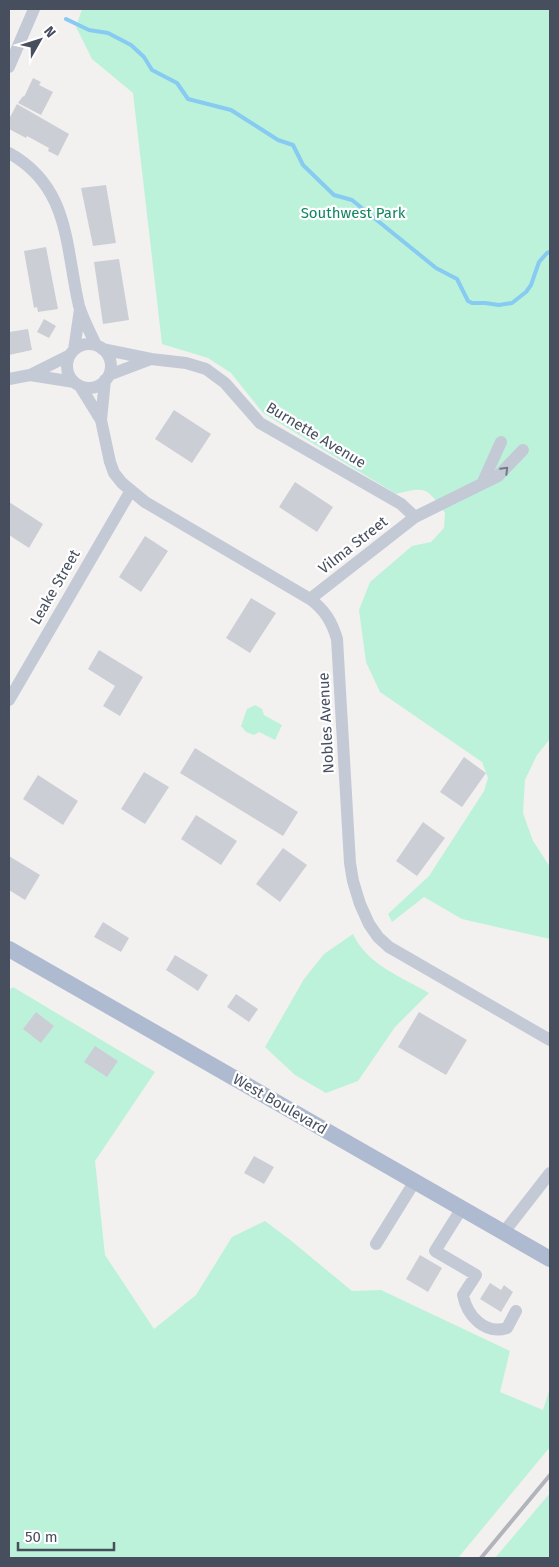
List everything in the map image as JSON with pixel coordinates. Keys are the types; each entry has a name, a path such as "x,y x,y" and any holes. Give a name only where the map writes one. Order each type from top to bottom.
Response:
{"main road":[{"name":"West Boulevard","path":"9,949 550,1259"}],"street":[{"path":"9,67 34,9"},
{"path":"9,153 30,167 52,192 60,210 80,309 99,347 108,354 110,361 107,378 94,387 30,375"},
{"path":"77,384 68,370 67,363 72,353 80,309"},
{"path":"9,379 30,375 72,353 81,345 99,347"},
{"name":"Burnette Avenue","path":"99,347 151,359 186,363 206,369 225,383 260,423 401,504 415,517"},
{"name":"Burnette Avenue","path":"107,378 151,359"},
{"name":"Nobles Avenue","path":"107,378 101,420 114,473 130,492 310,599 325,612 333,626 337,639 350,863 360,904 369,924 378,937 389,947 550,1040"},
{"name":"Nobles Avenue","path":"77,384 101,420"},
{"path":"482,484 501,442"},
{"name":"Vilma Street","path":"310,599 415,517 498,476 523,450"},
{"name":"Leake Street","path":"9,700 130,492"},
{"path":"504,1232 550,1173"},
{"path":"376,1244 415,1181"},
{"path":"462,1208 435,1251 476,1275 463,1295 465,1306 473,1318 487,1327 500,1330 507,1328 516,1311"}],"green space":[{"name":"Southwest Park","path":"82,9 550,9 550,739 537,755 525,780 523,813 533,841 550,867 550,939 462,919 424,897 392,922 388,914 429,876 484,791 488,778 482,762 380,692 366,662 359,610 370,582 412,546 431,542 444,528 445,513 434,498 425,491 414,490 396,494 263,413 231,373 208,358 162,344 133,93 92,59 76,27"},
{"path":"255,705 262,709 264,715 282,725 275,740 259,732 254,735 246,732 241,726 247,709"},
{"path":"353,934 359,945 376,962 429,993 395,1027 358,1081 326,1093 295,1075 265,1047 304,979 324,954"},
{"path":"13,987 155,1072 95,1161 105,1255 154,1329 196,1295 232,1237 265,1221 352,1291 381,1290 510,1351 500,1392 543,1410 550,1388 550,1447 458,1558 9,1558 9,990"},
{"path":"550,1493 550,1558 495,1558"}],"building":[{"path":"33,78 41,82 39,85 53,92 41,115 18,103 24,97"},
{"path":"17,104 69,134 58,156 48,151 49,148 9,129 9,119"},
{"path":"106,185 116,243 93,246 81,188"},
{"path":"46,247 58,309 38,312 37,307 34,308 24,251"},
{"path":"119,259 129,320 103,324 94,262"},
{"path":"44,319 56,326 49,338 37,332"},
{"path":"28,329 32,350 9,355 9,332"},
{"path":"174,410 211,434 192,463 155,439"},
{"path":"295,482 333,507 317,532 279,507"},
{"path":"9,502 43,524 29,548 9,535"},
{"path":"145,536 168,551 141,592 119,577"},
{"path":"251,598 276,613 250,653 226,638"},
{"path":"99,650 143,677 120,716 103,706 115,686 88,669"},
{"path":"195,748 298,812 283,836 180,773"},
{"path":"464,757 486,773 462,807 440,792"},
{"path":"144,772 169,787 145,824 121,809"},
{"path":"38,775 78,801 63,825 23,799"},
{"path":"196,815 237,841 221,865 181,839"},
{"path":"423,822 445,838 417,876 396,861"},
{"path":"283,848 307,865 280,902 256,884"},
{"path":"9,856 40,875 25,900 9,890"},
{"path":"103,922 129,938 121,952 94,937"},
{"path":"175,955 208,975 198,991 166,970"},
{"path":"236,994 258,1009 249,1022 227,1007"},
{"path":"36,1012 54,1026 41,1043 23,1029"},
{"path":"419,1012 467,1040 446,1075 398,1047"},
{"path":"95,1046 118,1061 107,1077 84,1062"},
{"path":"254,1156 274,1167 264,1184 244,1173"},
{"path":"420,1255 442,1268 428,1292 406,1279"},
{"path":"490,1283 501,1290 504,1285 513,1292 501,1312 480,1299"}],"waterway":[{"path":"66,19 89,30 108,33 131,45 144,57 152,70 177,83 188,99 231,110 278,140 293,145 303,165 334,195 352,200 436,268 457,279 468,301 472,303 499,305 512,303 526,292 531,285 539,262 550,252"}],"railway":[{"path":"481,1558 550,1475"}]}
